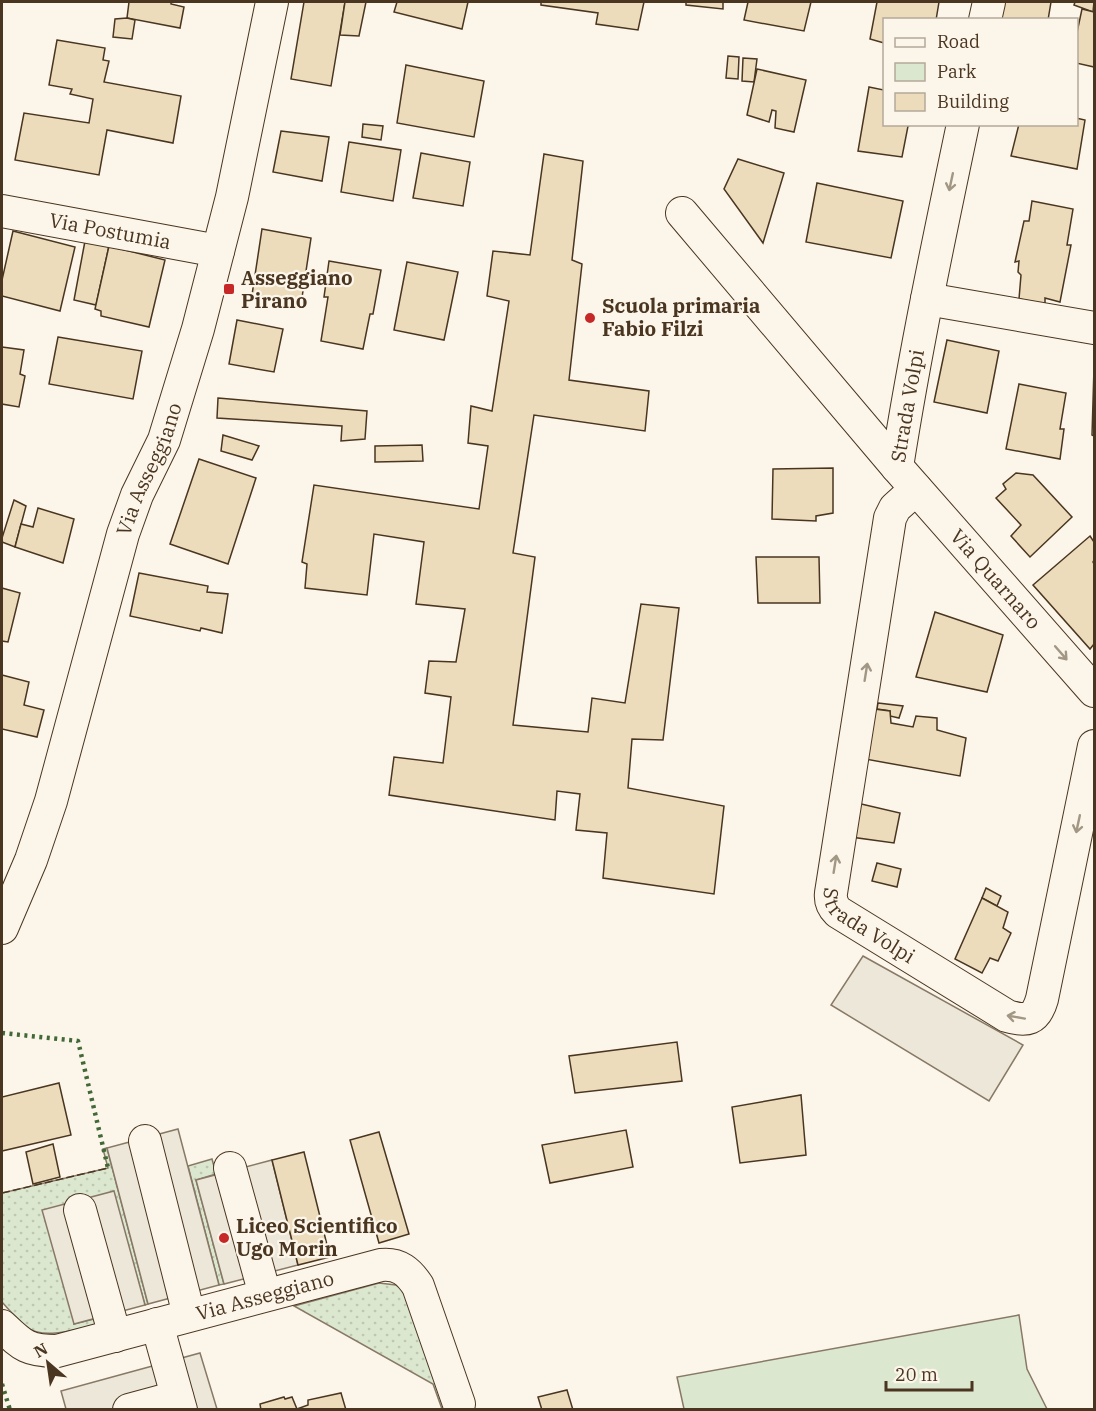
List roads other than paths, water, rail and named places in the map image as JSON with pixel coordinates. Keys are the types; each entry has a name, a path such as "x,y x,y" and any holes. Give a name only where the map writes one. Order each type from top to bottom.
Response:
{"street":[{"name":"Via Asseggiano","path":"2,928 31,860 51,801 123,534 137,495 164,440 198,329 232,197 272,2"},
{"path":"985,18 989,2"},
{"name":"Strada Volpi","path":"963,126 927,299 907,478 890,518 831,902 838,912 1007,1016 1024,1020 1031,1018 1042,999 1095,746"},
{"name":"Via Postumia","path":"2,211 218,251"},
{"name":"Strada Volpi","path":"682,213 907,478"},
{"path":"927,299 1095,328"},
{"name":"Via Quarnaro","path":"907,478 1094,689"},
{"path":"145,1141 189,1315"},
{"path":"230,1168 265,1296"},
{"path":"80,1210 115,1336"},
{"name":"Via Asseggiano","path":"2,1326 26,1347 57,1351 390,1264 404,1269 418,1286 459,1404"},
{"path":"129,1410 179,1403 157,1324"}],"place":[{"name":"Asseggiano Pirano","path":"229,289"},
{"name":"Scuola primaria Fabio Filzi","path":"590,318"},
{"name":"Liceo Scientifico Ugo Morin","path":"224,1238"}]}
